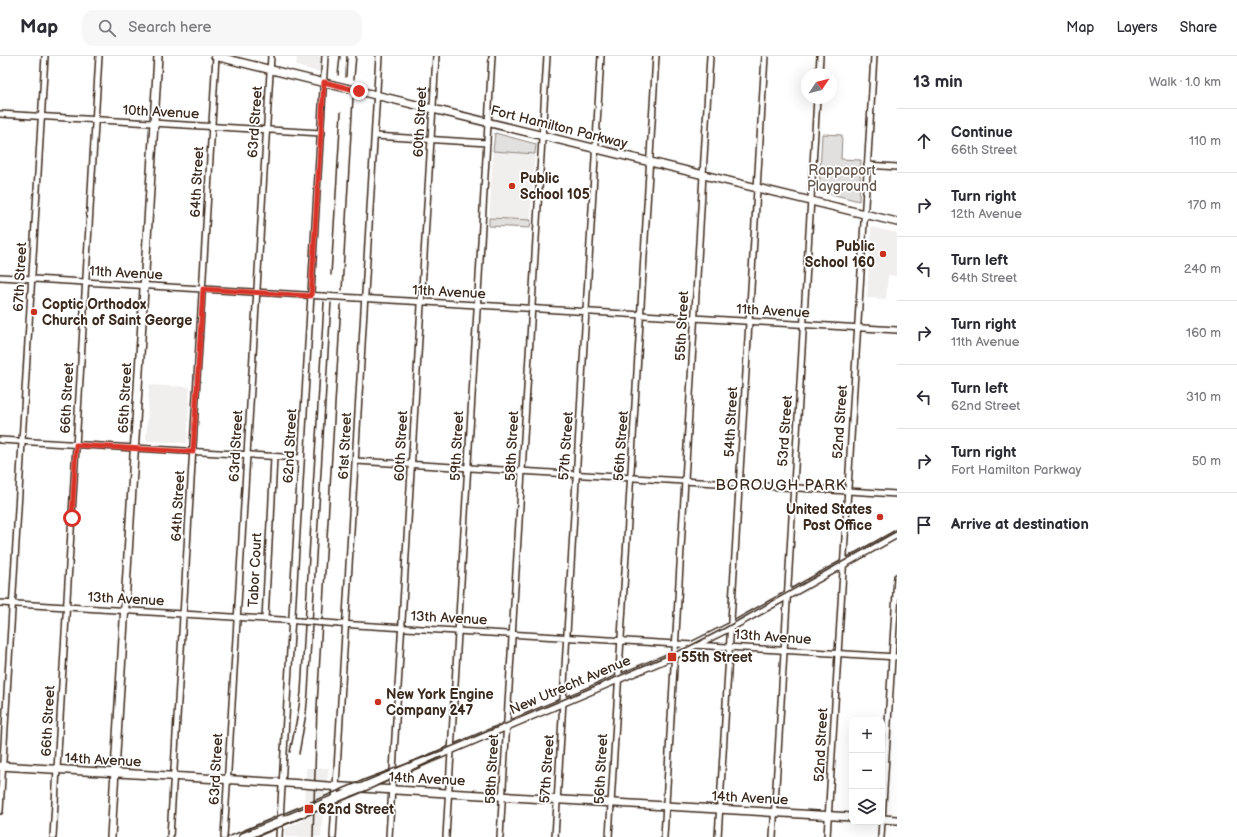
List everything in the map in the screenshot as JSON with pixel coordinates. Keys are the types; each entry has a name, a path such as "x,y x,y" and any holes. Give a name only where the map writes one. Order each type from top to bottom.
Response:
{"main road":[{"name":"65th Street","path":"111,837 158,56"},
{"name":"Fort Hamilton Parkway","path":"216,56 897,222"},
{"name":"New Utrecht Avenue","path":"243,837 675,655 731,627 897,534"},
{"name":"14th Avenue","path":"1,767 849,817"},
{"path":"885,819 897,820"}],"street":[{"name":"67th Street","path":"0,811 1,767 45,56"},
{"name":"66th Street","path":"53,837 99,56"},
{"name":"64th Street","path":"170,837 216,56"},
{"name":"63rd Street","path":"224,837 271,56"},
{"name":"62nd Street","path":"278,837 320,133 326,56"},
{"name":"61st Street","path":"333,837 375,136 374,95 379,56"},
{"name":"60th Street","path":"389,837 436,56"},
{"name":"59th Street","path":"446,837 492,56"},
{"name":"58th Street","path":"500,837 547,56"},
{"name":"57th Street","path":"555,837 601,56"},
{"name":"56th Street","path":"609,837 656,56"},
{"name":"55th Street","path":"664,837 710,56"},
{"name":"54th Street","path":"718,837 765,56"},
{"path":"819,68 820,56"},
{"name":"52nd Street","path":"827,837 874,56"},
{"name":"53rd Street","path":"773,837 817,104"},
{"name":"10th Avenue","path":"0,114 320,133"},
{"path":"375,136 487,143"},
{"path":"867,165 897,167"},
{"name":"11th Avenue","path":"0,277 897,330"},
{"path":"0,440 301,458"},
{"name":"Tabor Court","path":"264,619 274,457"},
{"path":"356,461 897,494"},
{"path":"884,789 895,656 897,576"},
{"name":"13th Avenue","path":"0,603 895,656"},
{"path":"881,837 882,825"}],"shaded area":[{"path":"297,56 321,56 320,72 296,66"},
{"name":"Public School 105","path":"493,151 535,154 530,228 489,226"},
{"name":"Public School 160","path":"871,227 897,233 897,276 888,275 886,299 867,298"},
{"path":"149,385 190,387 187,443 146,441"},
{"path":"306,768 329,768 321,837 285,837 285,830 287,827 303,821"}],"green space":[{"path":"495,133 536,144 535,154 493,151"},
{"name":"Rappaport Playground","path":"822,134 842,135 841,159 861,160 859,201 819,191"},
{"path":"489,218 531,220 530,228 489,226"}],"railway":[{"path":"338,75 340,56"},
{"path":"346,77 347,56"},
{"path":"354,79 356,56"},
{"path":"342,290 353,98"},
{"path":"331,275 341,112"},
{"path":"290,752 301,692 324,302"},
{"path":"299,754 308,693 331,303"},
{"path":"313,837 317,706 341,304"},
{"path":"228,837 366,779 441,751 688,647 725,628 897,531"},
{"path":"256,837 441,757"}],"place":[{"name":"Public School 105","path":"512,186"},
{"name":"Public School 160","path":"883,254"},
{"name":"Coptic Orthodox Church of Saint George","path":"34,312"},
{"name":"United States Post Office","path":"880,517"},
{"name":"55th Street","path":"672,657"},
{"name":"New York Engine Company 247","path":"378,702"},
{"name":"62nd Street","path":"309,809"}],"district":[{"name":"BOROUGH PARK","path":"781,485"}],"route":[{"path":"72,518 76,445 193,452 203,289 311,296 324,82 359,91"}]}
